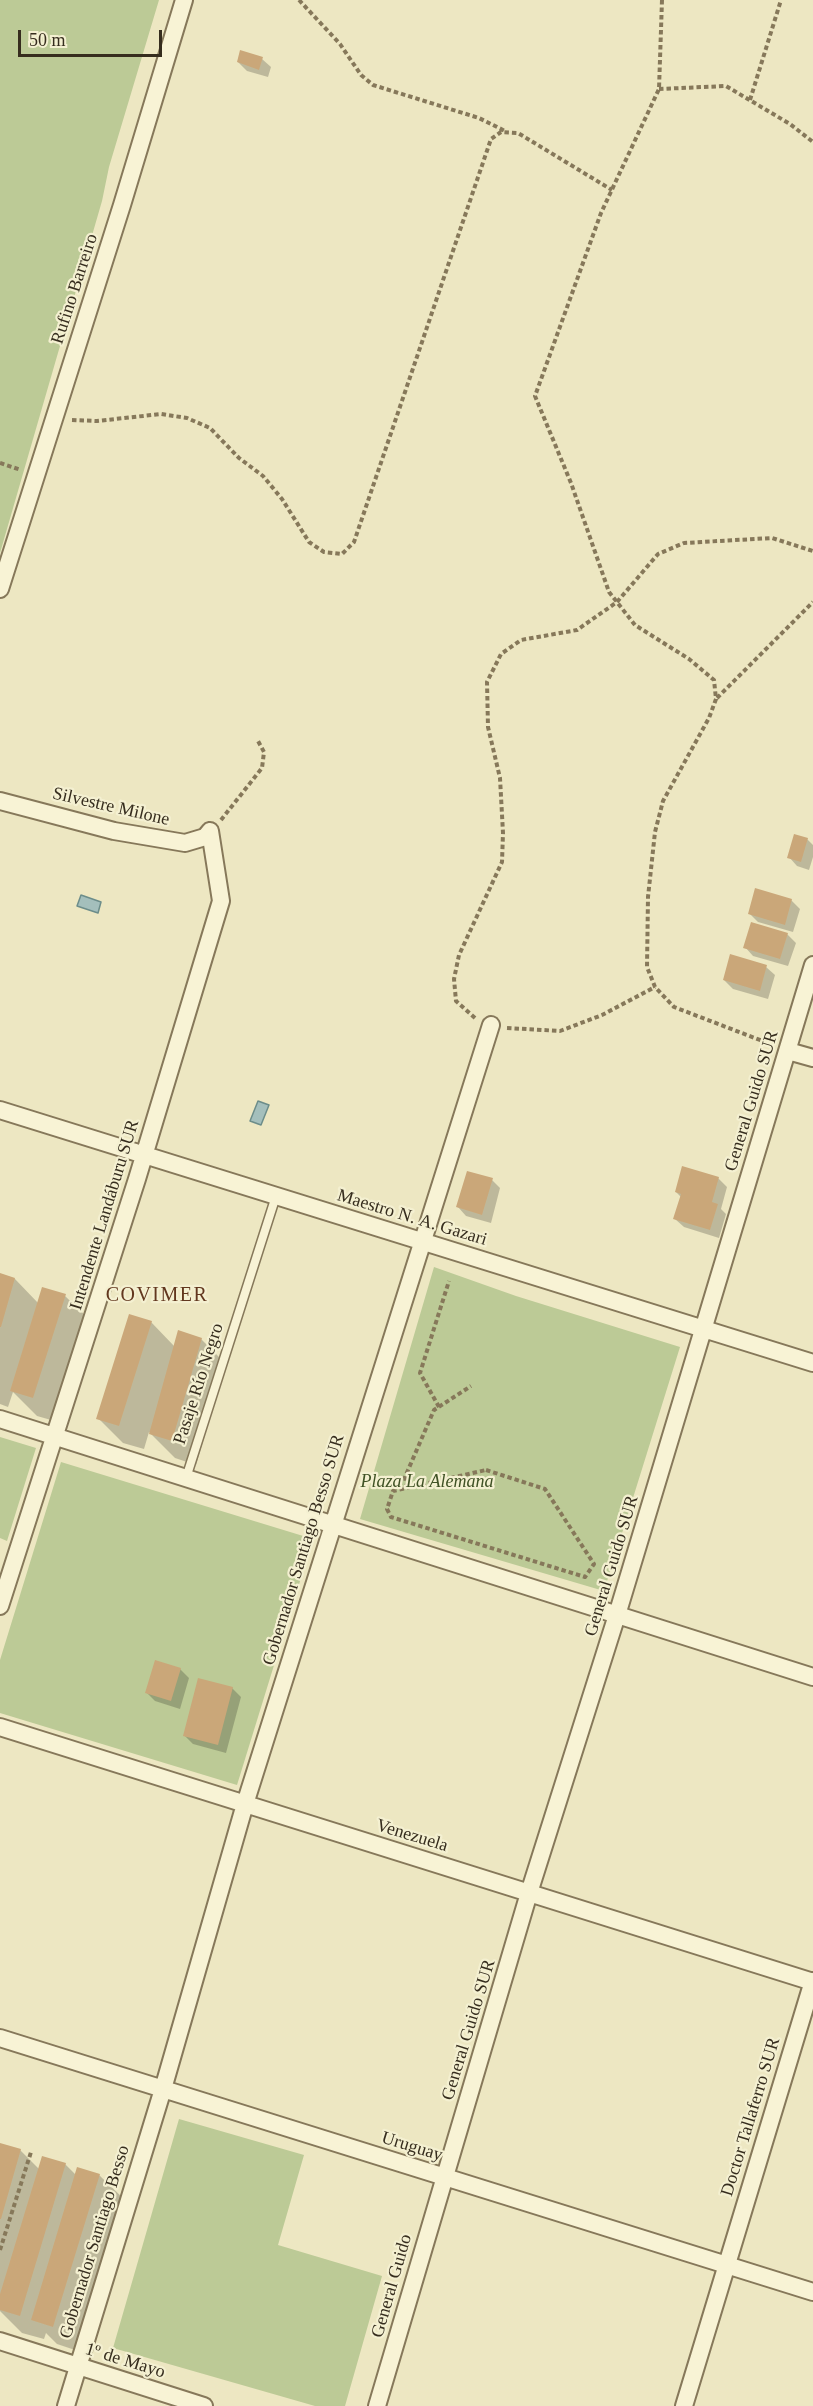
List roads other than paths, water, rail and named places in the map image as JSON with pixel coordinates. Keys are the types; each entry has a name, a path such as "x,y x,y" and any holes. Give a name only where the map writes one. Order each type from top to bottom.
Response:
{"street":[{"name":"Rufino Barreiro","path":"0,590 119,216 184,0"},
{"name":"Silvestre Milone","path":"0,801 114,831 185,843 205,837 210,831"},
{"name":"Intendente Landáburu SUR","path":"0,1606 56,1437 221,901 210,831"},
{"name":"General Guido SUR","path":"445,2177 529,1893 705,1328 813,965"},
{"name":"Gobernador Santiago Besso SUR","path":"163,2089 244,1804 491,1025"},
{"path":"788,1051 813,1058"},
{"name":"Maestro N. A. Gazari","path":"0,1112 813,1363"},
{"path":"0,1419 813,1677"},
{"name":"Venezuela","path":"0,1727 813,1982"},
{"name":"Doctor Tallaferro SUR","path":"684,2406 813,1982"},
{"name":"Uruguay","path":"0,2038 813,2292"},
{"name":"Gobernador Santiago Besso","path":"66,2406 163,2089"},
{"name":"General Guido","path":"377,2406 445,2177"},
{"name":"1º de Mayo","path":"0,2341 204,2406"}],"lane":[{"name":"Pasaje Río Negro","path":"186,1478 276,1196"}],"water":[{"path":"81,895 101,902 98,913 77,906"},
{"path":"258,1101 269,1105 261,1125 250,1121"}],"district":[{"name":"COVIMER","path":"157,1296"}],"park label":[{"name":"Plaza La Alemana","path":"427,1482"}]}
